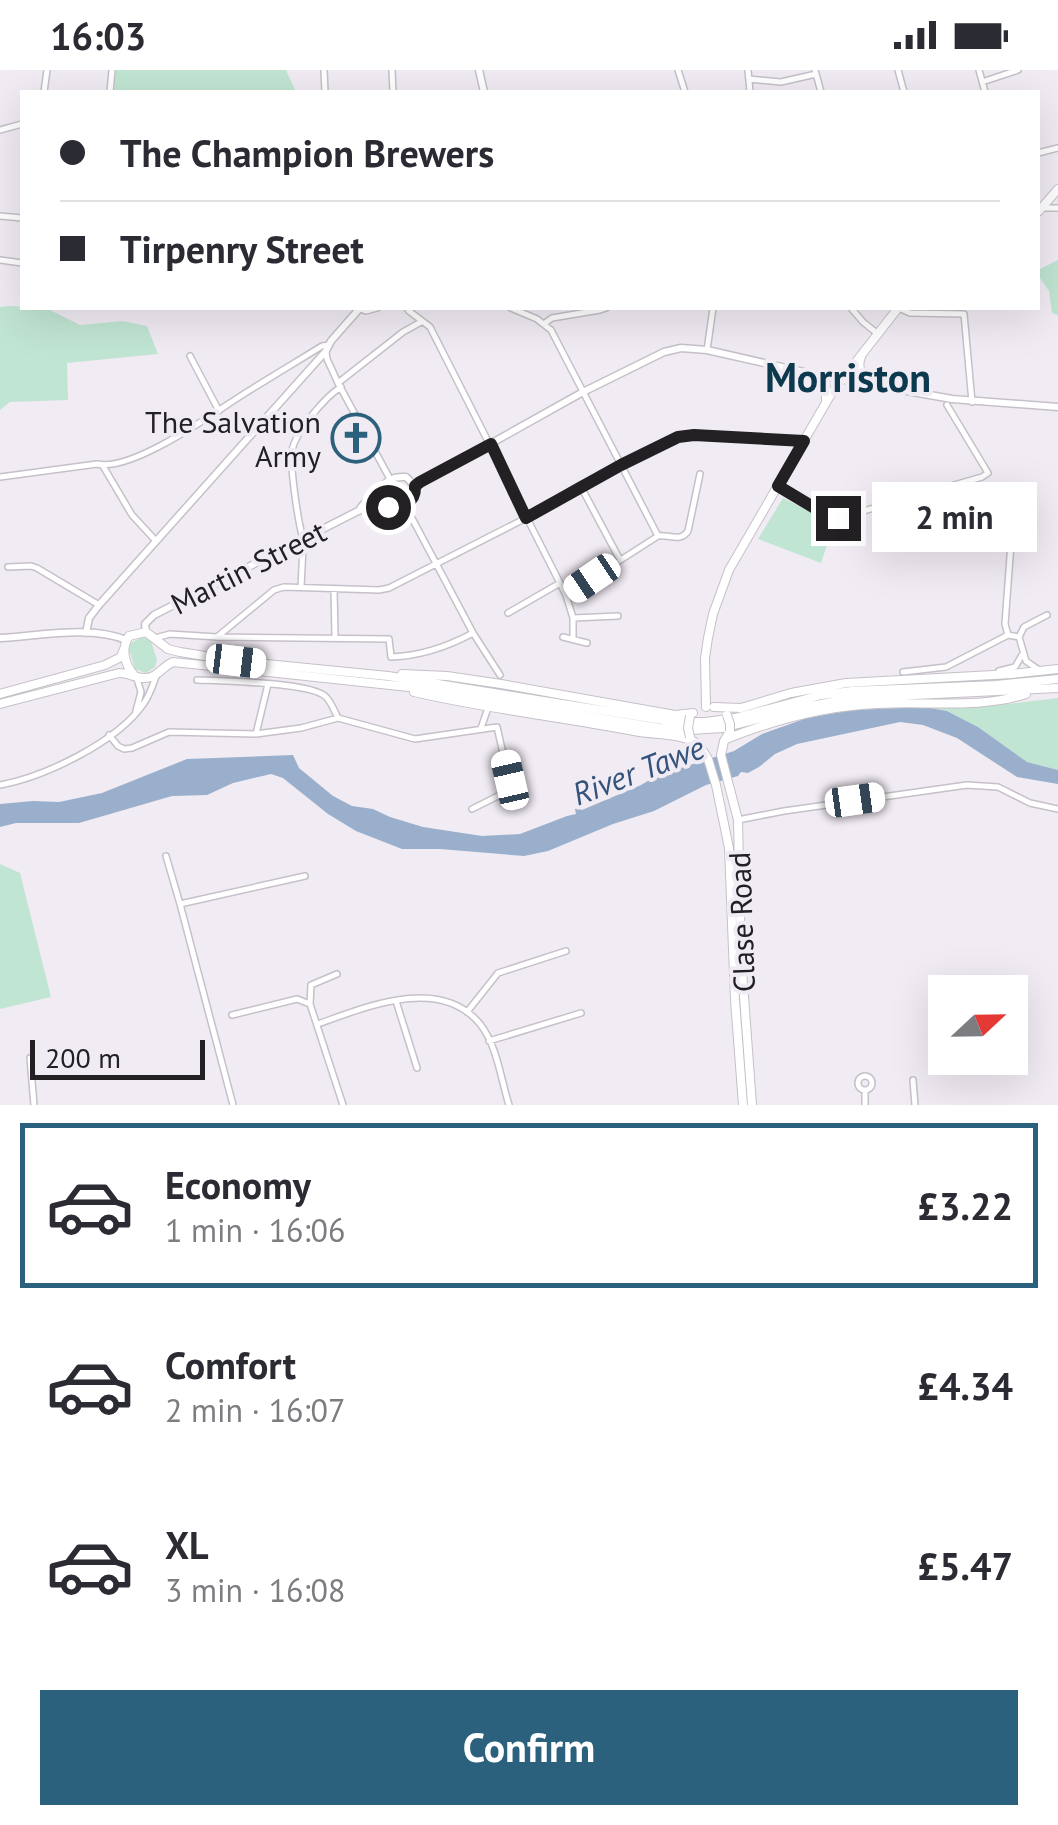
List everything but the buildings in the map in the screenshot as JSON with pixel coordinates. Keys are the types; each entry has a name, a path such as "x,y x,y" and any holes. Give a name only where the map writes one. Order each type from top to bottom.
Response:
{"main road":[{"path":"1040,209 1058,189"},
{"path":"86,633 89,618 99,605 357,310"},
{"path":"710,707 705,658 713,614 729,570 825,406 896,310"},
{"path":"415,486 583,392 673,349 707,350 842,380 972,402 1058,407"},
{"path":"862,353 860,372 872,385"},
{"path":"817,375 826,387 825,406"},
{"path":"380,503 380,486 390,479 406,477 415,486"},
{"path":"360,510 380,503 398,508 405,505 414,496 415,486"},
{"path":"360,510 378,492"},
{"name":"Martin Street","path":"146,632 146,624 154,615 360,510"},
{"path":"0,694 96,669 121,657 134,634 146,632 180,652 215,658 690,722 735,718 821,695 852,691 1058,678"},
{"path":"0,638 112,634 125,644 129,669 136,676"},
{"path":"157,640 162,657 158,672"},
{"path":"0,704 119,673 147,678 166,665 180,662 386,680 659,728 690,730 723,728 854,698 1058,688"},
{"path":"386,680 417,674 446,676 675,715 710,707 741,708 790,692 846,682 1058,669"},
{"path":"386,680 488,708 681,737 716,746 727,737 802,714 875,704 983,701 1040,690"},
{"path":"710,707 726,714 730,724 727,737"},
{"path":"692,714 688,728 695,742"},
{"name":"Clase Road","path":"727,737 722,754 738,820 741,956 752,1105"},
{"name":"Clase Road","path":"695,742 708,760 729,848 743,1105"}],"street":[{"path":"748,70 750,90"},
{"path":"979,70 985,90"},
{"path":"982,82 1018,70"},
{"path":"749,79 772,82 815,72"},
{"path":"409,310 430,327 566,595 573,618 572,638"},
{"path":"516,310 545,323 551,330 658,536"},
{"path":"545,323 552,318 600,310"},
{"path":"707,350 713,310"},
{"path":"853,310 878,334"},
{"path":"903,310 964,314 972,402"},
{"path":"302,587 303,547 292,452 298,436 339,385 403,332 424,322"},
{"path":"0,477 112,465 153,449 195,428 322,346 328,348 327,359 339,385 390,479"},
{"path":"190,356 220,411"},
{"path":"778,486 838,518 982,477 988,473 946,405"},
{"path":"217,637 274,590 284,587 390,588 580,486 686,435 804,441"},
{"path":"103,466 132,515 156,541"},
{"path":"566,595 658,536 685,536 700,474"},
{"path":"580,486 620,560"},
{"path":"1008,635 1004,610 1014,502"},
{"path":"405,505 500,676"},
{"path":"8,566 32,566 99,605"},
{"path":"508,613 560,583"},
{"path":"334,589 334,638"},
{"path":"964,676 1011,670 1020,662 1019,636 1024,627 1047,615"},
{"path":"573,618 618,616"},
{"path":"157,640 170,634 389,640 391,657 450,645 473,632"},
{"path":"902,672 946,667 1008,635 1019,636"},
{"path":"563,637 587,643"},
{"path":"1022,655 1042,672"},
{"path":"0,785 50,770 109,735 135,714 158,672"},
{"path":"135,714 141,692 136,676"},
{"path":"196,680 315,690 328,697 338,718"},
{"path":"256,734 268,684"},
{"path":"480,730 488,708"},
{"path":"109,735 124,749 169,732 256,734 338,718 415,740 497,727 510,780 506,792 472,809"},
{"path":"738,820 967,785 998,787 1030,802 1058,808"},
{"path":"166,856 233,1105"},
{"path":"180,904 304,876"},
{"path":"467,1012 498,973 566,951"},
{"path":"337,974 311,986 310,1004 342,1105"},
{"path":"232,1015 297,999 310,1004"},
{"path":"318,1024 396,1001 444,1000 481,1025 510,1105"},
{"path":"396,1001 418,1068"},
{"path":"489,1041 581,1013"},
{"path":"30,1058 34,1105"},
{"path":"912,1080 915,1105"},
{"path":"865,1105 866,1090"}],"green space":[{"path":"116,70 286,70 295,90 114,90"},
{"path":"1058,260 1058,315 1052,313 1040,269"},
{"path":"0,307 50,310 80,325 123,321 147,326 158,354 67,363 68,400 10,402 0,410"},
{"path":"783,498 817,515 813,526 820,530 827,520 834,524 821,563 758,539"},
{"path":"142,637 151,641 157,660 146,673 135,669 129,649 131,643"},
{"path":"1058,698 1058,770 1027,762 948,711 924,707 1007,704"},
{"path":"0,864 20,873 51,997 0,1009"}],"water":[{"path":"924,707 947,711 978,727 1027,762 1058,770 1058,784 1017,777 957,738 923,725 900,722 797,744 748,773 706,785 654,811 548,851 524,856 402,849 356,831 283,778 271,774 233,783 207,795 172,796 79,823 16,823 0,827 0,804 59,802 102,793 187,759 293,755 299,768 352,806 373,809 423,827 482,836 520,834 576,814 575,809 582,810 658,775 734,751 762,734 807,718 852,710"}],"place":[{"name":"The Salvation Army","path":"356,438"}],"district":[{"name":"Morriston","path":"848,377"}],"route":[{"path":"388,507 405,505 420,482 491,444 526,518 621,465 678,437 694,435 804,441 778,486 838,518"}],"water label":[{"name":"River Tawe","path":"638,770"}]}
